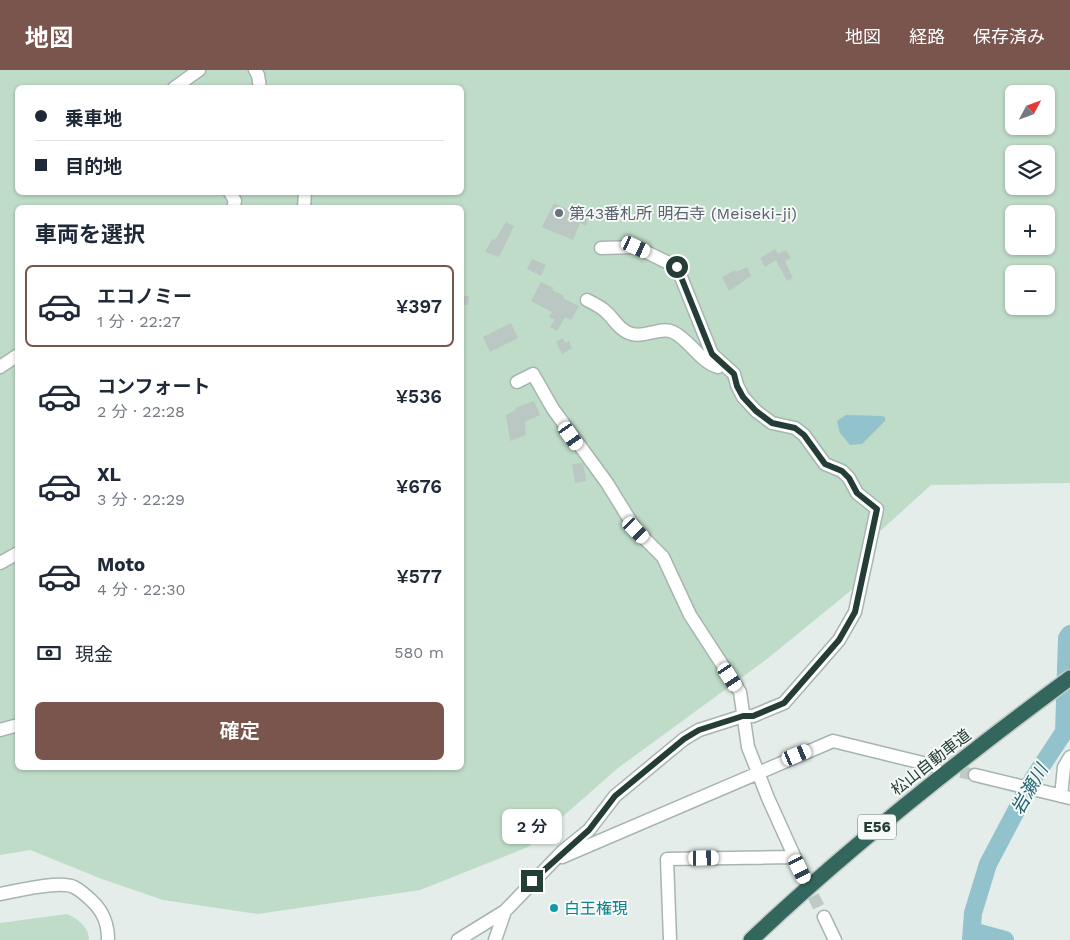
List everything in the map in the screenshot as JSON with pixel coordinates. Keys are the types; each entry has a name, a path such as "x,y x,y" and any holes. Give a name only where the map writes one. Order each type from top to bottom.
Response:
{"highway":[{"name":"松山自動車道","path":"764,940 898,821 1070,678"},
{"name":"松山自動車道","path":"751,940 884,821 1012,726 1070,688"}],"street":[{"path":"178,85 199,70"},
{"path":"254,70 258,75 260,85"},
{"path":"458,940 505,911 554,861 589,830 615,796 684,739 699,730 743,716 753,716 784,703 839,640 855,612 877,509 857,493 849,478 842,471 825,464 804,435 795,428 772,423 756,411 743,397 737,386 734,374 712,354 677,267 636,247 601,248"},
{"path":"587,300 604,310 623,331 634,335 644,335 667,330 676,334 710,364 717,367 726,366"},
{"path":"0,367 15,358"},
{"path":"517,382 533,374 553,409 608,483 636,530 662,557 690,616 740,692 748,747 757,772 805,880"},
{"path":"0,563 15,555"},
{"path":"0,730 15,726"},
{"path":"554,861 757,772 833,741 935,766"},
{"path":"975,775 1060,796 1064,767 1070,757"},
{"path":"670,940 668,859 794,857"},
{"path":"0,894 57,885 72,886 88,896 103,912 108,930 108,940"},
{"path":"495,940 505,911"},
{"path":"824,917 835,940"}],"green space":[{"path":"0,70 1070,70 1070,483 931,485 868,542 854,588 767,659 618,768 528,847 420,890 258,914 163,900 102,879 30,850 0,855"},
{"path":"67,914 85,927 89,940 0,940 0,923"}],"water":[{"path":"846,415 881,416 885,417 885,421 862,444 850,445 840,433 837,421"}],"building":[{"path":"554,203 579,215 579,212 589,216 586,226 580,223 573,240 542,227"},
{"path":"506,222 514,226 499,257 485,252 492,239 495,240"},
{"path":"775,249 778,254 786,250 791,258 785,261 793,278 787,281 776,260 765,267 760,258"},
{"path":"532,259 546,265 541,276 527,269"},
{"path":"747,267 751,276 729,291 722,277 735,270 736,272"},
{"path":"541,282 554,288 552,290 564,296 563,298 579,306 571,320 565,317 557,331 550,327 555,320 549,317 552,312 531,301"},
{"path":"464,296 469,296 468,305 464,304"},
{"path":"511,323 518,338 490,352 483,337"},
{"path":"563,338 565,343 569,341 572,348 562,354 556,342"},
{"path":"534,401 540,415 525,422 526,435 510,441 506,415 516,410 515,408"},
{"path":"583,463 586,481 575,483 572,464"}],"waterway":[{"name":"岩瀬川","path":"971,940 973,913 988,864 1033,779 1064,732 1067,638 1070,634"},
{"path":"972,931 1005,940"}],"tunnel":[{"path":"943,768 975,775"},
{"path":"805,880 824,917"}],"place":[{"name":"第43番札所 明石寺 (Meiseki-ji)","path":"559,213"},
{"name":"白王権現","path":"554,908"}],"route":[{"path":"532,881 563,851 589,830 615,796 684,739 699,730 743,716 753,716 784,703 839,640 855,612 877,509 857,493 849,478 842,471 825,464 804,435 795,428 772,423 756,411 743,397 737,386 734,374 712,354 695,316 677,267"}]}
